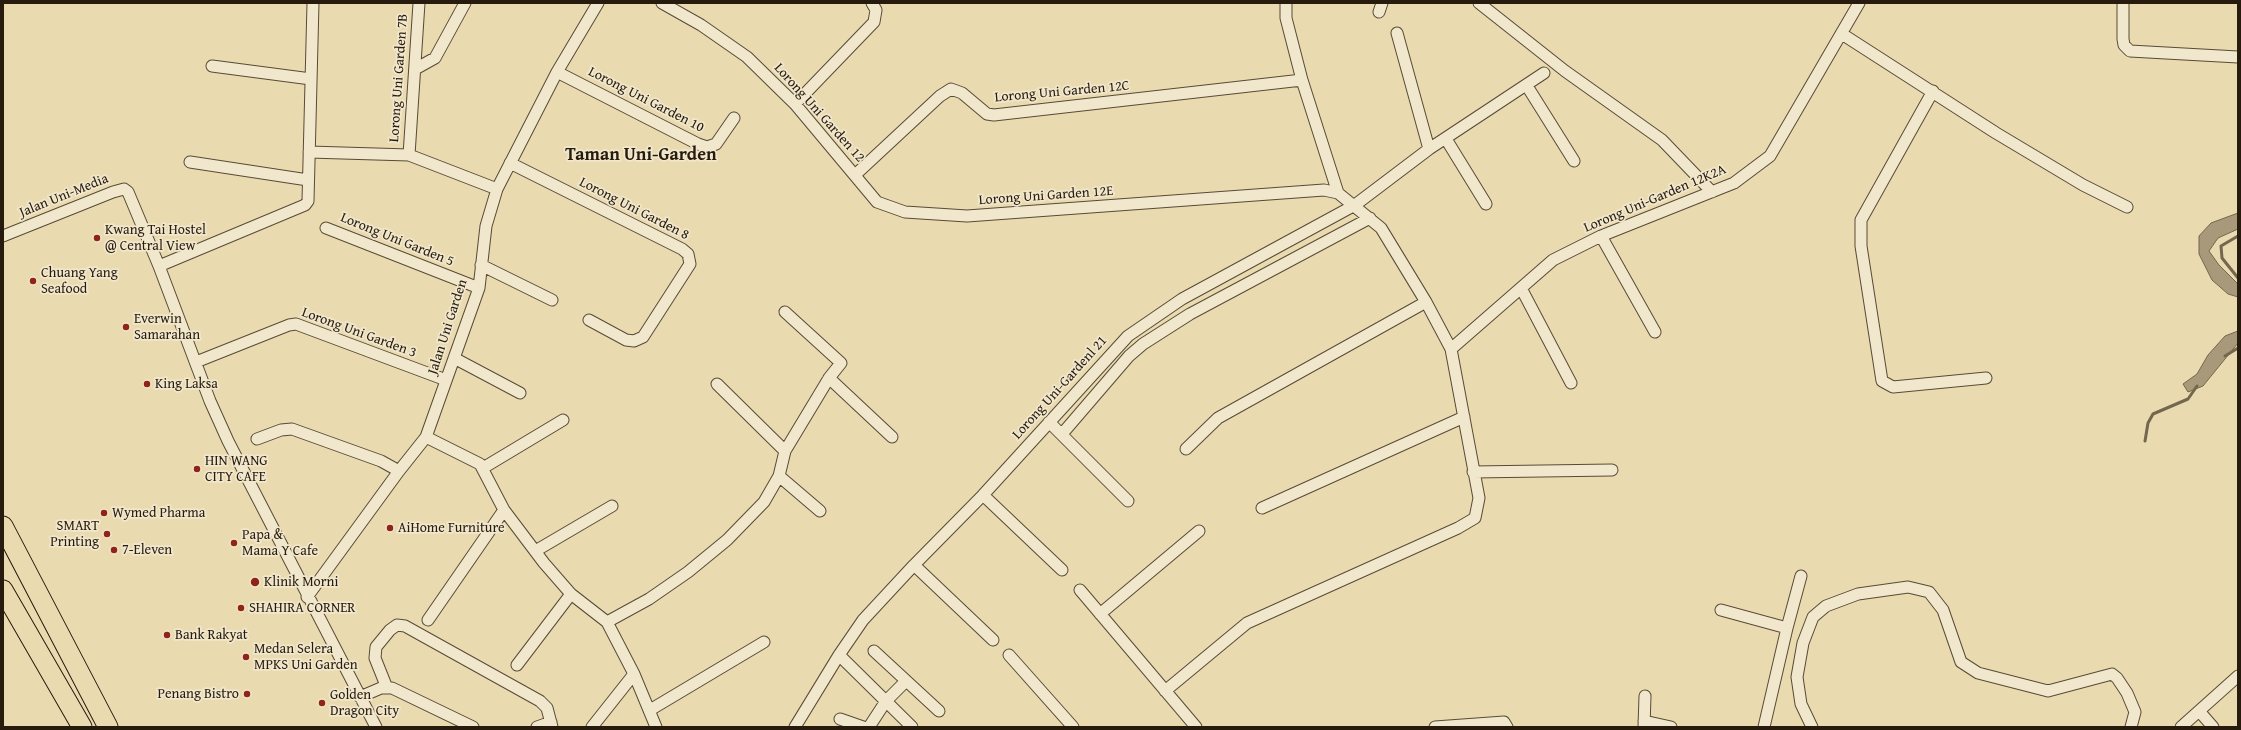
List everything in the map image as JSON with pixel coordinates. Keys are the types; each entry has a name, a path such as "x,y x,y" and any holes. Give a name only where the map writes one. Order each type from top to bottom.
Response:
{"highway":[{"path":"3,526 108,727"},
{"path":"3,590 82,727"},
{"path":"65,727 71,706"}],"street":[{"path":"313,3 308,201 301,209 159,266 210,400 228,441 307,597 376,727"},
{"name":"Lorong Uni Garden 7B","path":"409,155 417,68 419,3"},
{"path":"417,68 434,58 465,3"},
{"name":"Jalan Uni Garden","path":"307,597 398,471 426,437 478,288 486,226 497,189 556,72 598,3"},
{"name":"Lorong Uni Garden 12","path":"662,3 702,25 747,58 795,104 877,202 889,207"},
{"path":"795,104 874,22 876,10 872,3"},
{"path":"1165,691 1247,623 1475,518 1479,498 1451,348 1426,302 1381,228 1355,205 1338,193 1302,80 1286,18 1286,3"},
{"path":"1479,3 1566,71 1662,140 1712,192"},
{"name":"Lorong Uni-Garden 12K2A","path":"1451,348 1552,260 1602,236 1734,183 1770,156 1859,3"},
{"path":"2123,3 2123,39 2124,45 2130,51 2238,57"},
{"path":"1397,33 1429,149"},
{"path":"1842,34 2050,165 2127,207"},
{"path":"212,66 311,79"},
{"name":"Lorong Uni Garden 10","path":"556,72 698,144 707,147 716,144 734,118"},
{"name":"Lorong Uni-Gardenl 21","path":"795,727 839,655 863,620 914,565 983,495 1128,336 1182,299 1355,205 1429,149 1527,86 1544,73"},
{"name":"Lorong Uni Garden 12C","path":"854,174 940,96 951,89 962,93 987,114 994,115 1302,80"},
{"path":"1527,86 1574,161"},
{"path":"1933,91 1861,220 1862,246 1882,381 1893,387 1986,378"},
{"path":"1446,139 1486,204"},
{"path":"309,152 409,155 497,189"},
{"path":"190,162 308,180"},
{"name":"Lorong Uni Garden 8","path":"510,163 682,249 688,254 690,264 643,337 634,341 626,340 589,320"},
{"name":"Jalan Uni-Media","path":"3,236 124,189 131,196 159,266"},
{"name":"Lorong Uni Garden 12E","path":"889,207 924,214 967,216 1206,200 1324,190 1338,193"},
{"path":"1062,434 1129,356 1143,344 1190,314 1370,218"},
{"name":"Lorong Uni Garden 5","path":"326,228 478,288"},
{"path":"1602,236 1655,332"},
{"path":"481,265 552,300"},
{"path":"1521,288 1571,383"},
{"path":"1182,299 1190,314"},
{"path":"1186,449 1218,418 1426,302"},
{"path":"607,622 649,599 682,577 727,540 764,502 779,476 785,451 828,378 840,363 786,312"},
{"name":"Lorong Uni Garden 3","path":"196,362 289,324 296,324 446,380"},
{"path":"454,358 520,393"},
{"path":"828,378 892,437"},
{"path":"717,384 785,451"},
{"path":"1262,508 1464,417"},
{"path":"483,468 563,420"},
{"path":"1049,422 1128,501"},
{"path":"257,438 281,430 292,429 381,461 398,471"},
{"path":"426,437 475,460 483,468 504,510 537,550 570,594 607,622 634,674 656,727"},
{"path":"1473,472 1612,470"},
{"path":"779,476 820,511"},
{"path":"983,495 1062,570"},
{"path":"537,550 612,506"},
{"path":"428,620 504,510"},
{"path":"1100,614 1199,531"},
{"path":"914,565 993,640"},
{"path":"1764,727 1787,628 1801,576"},
{"path":"1812,727 1802,704 1797,677 1803,643 1813,617 1826,606 1858,594 1908,587 1930,592 1943,610 1961,662 1978,672 2048,691 2112,674 2117,678 2127,693 2135,712 2131,727"},
{"path":"1080,590 1196,727"},
{"path":"517,665 570,594"},
{"path":"1721,610 1787,628"},
{"path":"387,688 375,658 376,647 390,630 397,625 404,626 540,701 547,708 552,724 537,727"},
{"path":"650,710 764,642"},
{"path":"874,651 939,711"},
{"path":"839,655 912,727"},
{"path":"1009,655 1073,727"},
{"path":"592,727 634,674"},
{"path":"2181,727 2238,676"},
{"path":"869,727 886,702 906,681"},
{"path":"360,697 381,688 398,690 473,727"},
{"path":"1645,696 1644,724 1671,727"},
{"path":"2199,711 2213,727"},
{"path":"840,719 863,727"},
{"path":"1435,727 1505,724"}],"shaded area":[{"path":"2238,213 2238,229 2218,238 2209,251 2219,265 2238,284 2238,297 2228,294 2212,280 2199,254 2199,236 2211,223"},
{"path":"2238,331 2238,343 2203,386 2188,392 2183,384 2197,374 2208,355 2225,336"}],"waterway":[{"path":"2238,236 2221,246 2222,258 2238,278"},
{"path":"2225,356 2238,348"},
{"path":"2145,441 2148,423 2153,414 2188,399 2197,386"}],"place":[{"name":"Kwang Tai Hostel @ Central View","path":"97,238"},
{"name":"Chuang Yang Seafood","path":"33,281"},
{"name":"Everwin Samarahan","path":"126,327"},
{"name":"King Laksa","path":"147,384"},
{"name":"HIN WANG CITY CAFE","path":"197,469"},
{"name":"Wymed Pharma","path":"104,513"},
{"name":"AiHome Furniture","path":"390,528"},
{"name":"SMART Printing","path":"107,534"},
{"name":"Papa & Mama Y Cafe","path":"234,543"},
{"name":"7-Eleven","path":"114,550"},
{"name":"Klinik Morni","path":"255,582"},
{"name":"SHAHIRA CORNER","path":"241,608"},
{"name":"Bank Rakyat","path":"167,635"},
{"name":"Medan Selera MPKS Uni Garden","path":"246,657"},
{"name":"Penang Bistro","path":"247,694"},
{"name":"Golden Dragon City","path":"322,703"}],"district":[{"name":"Taman Uni-Garden","path":"641,155"}]}
